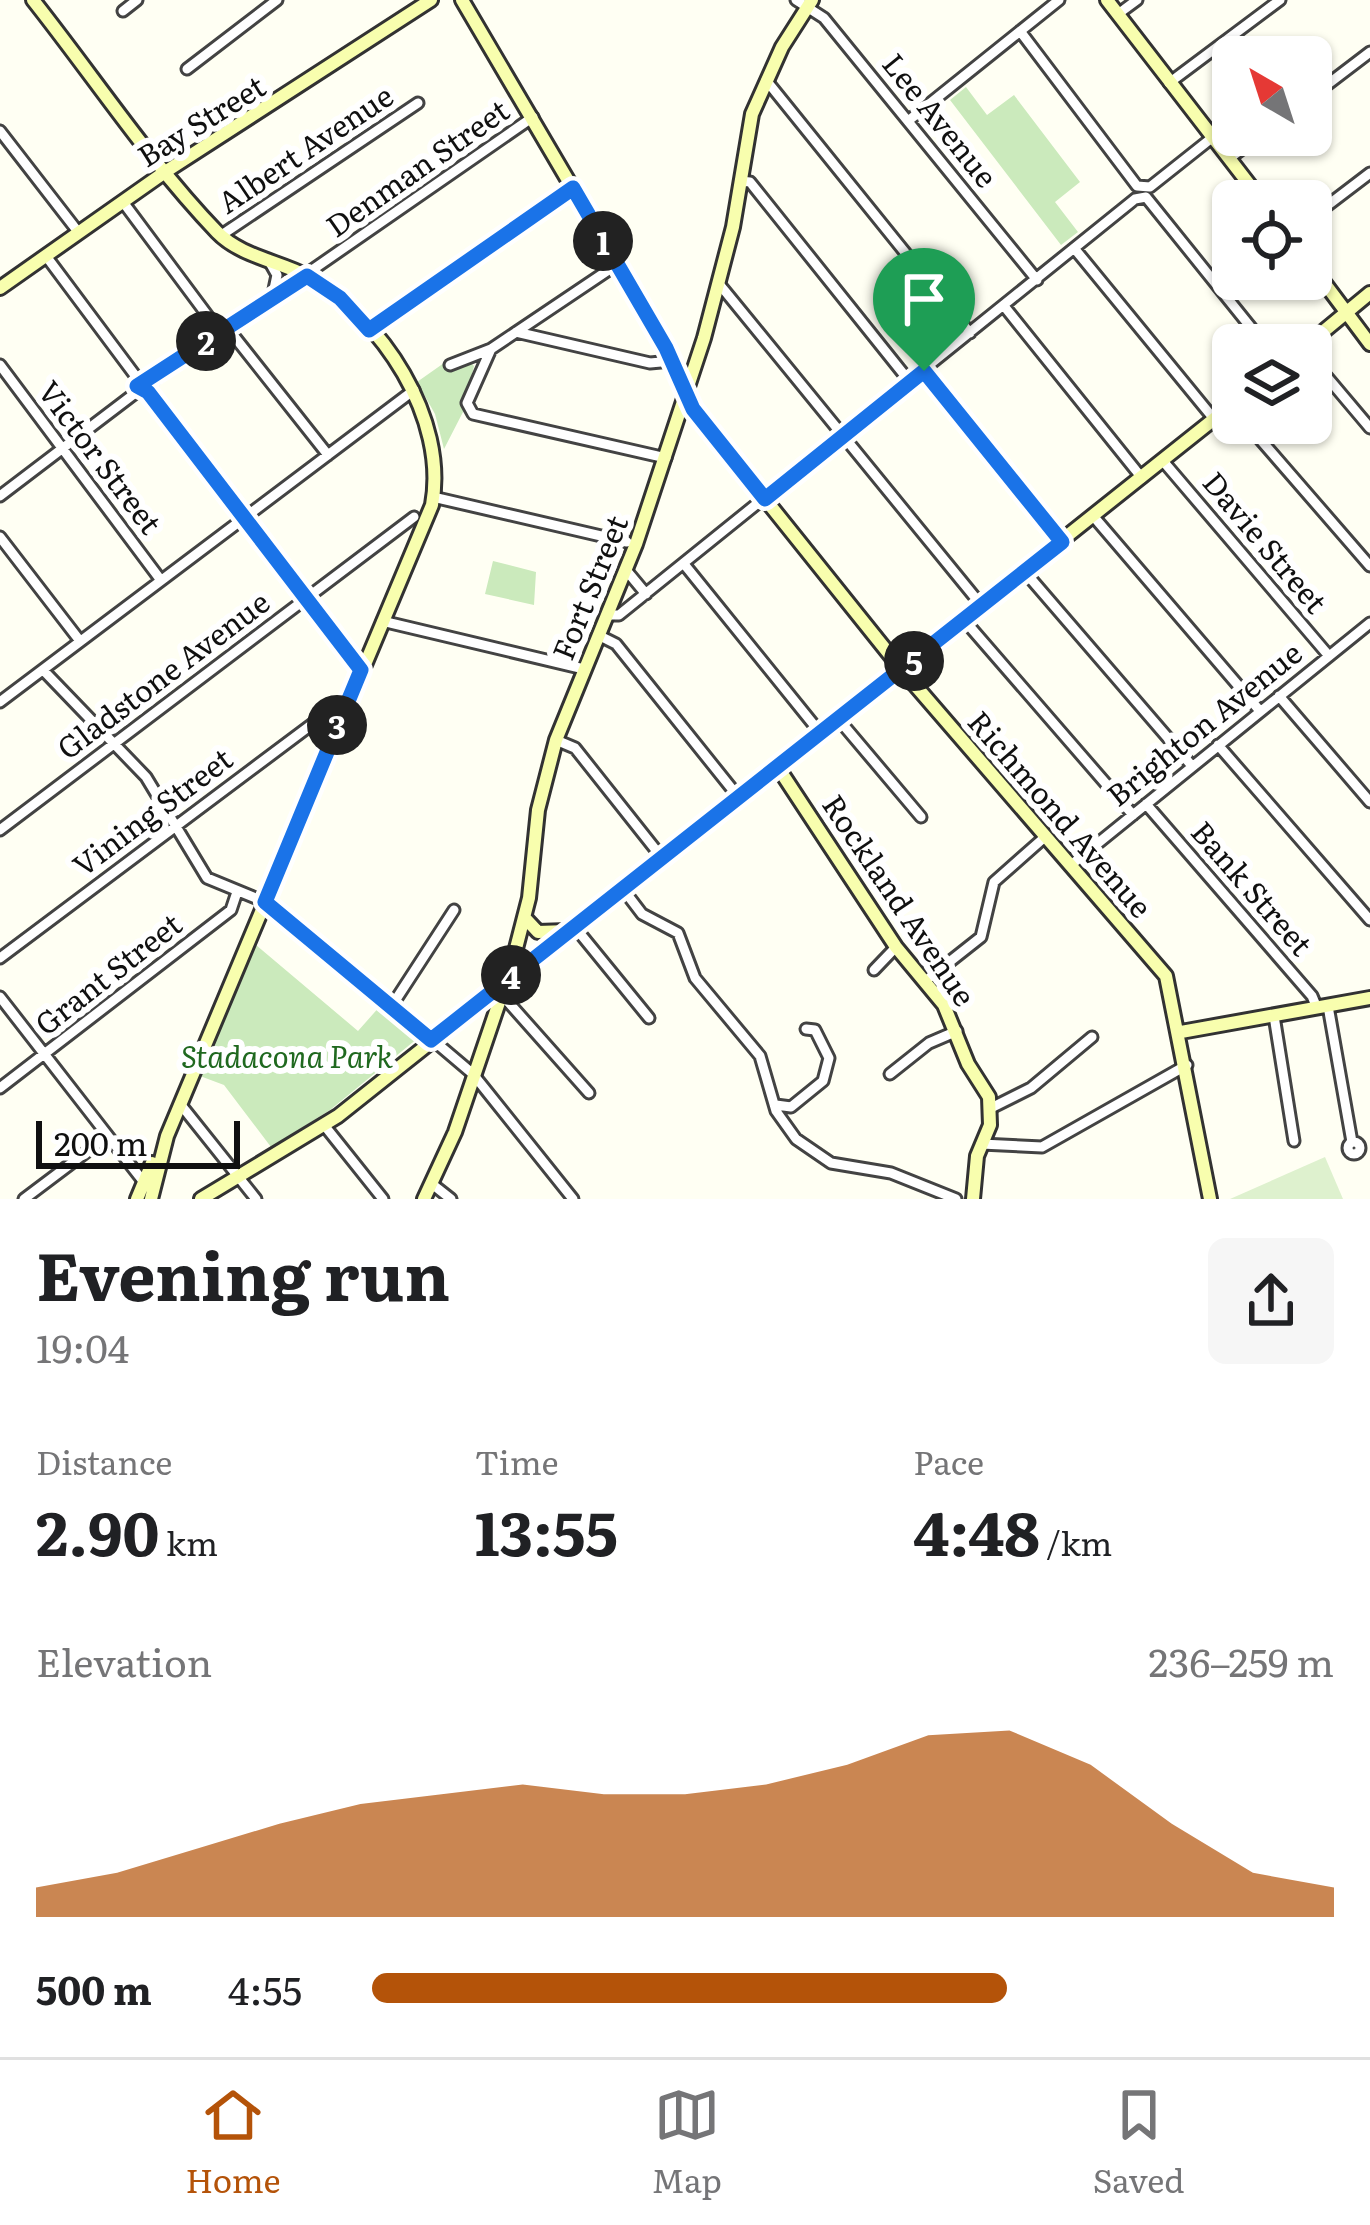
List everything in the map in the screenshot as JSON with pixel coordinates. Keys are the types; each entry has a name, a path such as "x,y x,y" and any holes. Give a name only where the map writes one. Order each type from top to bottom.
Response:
{"main road":[{"path":"33,0 220,236 307,276 340,298 414,390 434,442 434,497 181,1105 137,1199"},
{"name":"Bay Street","path":"2,282 431,0"},
{"name":"Richmond Avenue","path":"462,0 708,429 902,670 1166,976 1181,1032 1210,1199"},
{"path":"1107,0 1212,136"},
{"name":"Fort Street","path":"424,1199 507,979 524,917 538,810 556,740 626,570 721,285 752,114 805,3"},
{"path":"1230,158 1246,180"},
{"path":"1332,324 1370,293"},
{"path":"1332,294 1370,344"},
{"path":"669,354 688,356 704,338"},
{"path":"206,1199 324,1126 840,722 1212,421"},
{"path":"675,428 690,422 708,429"},
{"name":"Rockland Avenue","path":"779,769 896,947 957,1030 991,1108"},
{"path":"524,917 538,932 571,929"},
{"path":"1181,1032 1370,998"},
{"path":"974,1199 991,1108"},
{"path":"151,1199 167,1136"}],"street":[{"path":"123,10 137,0"},
{"path":"187,69 277,0"},
{"path":"908,121 1059,0"},
{"path":"1118,14 1137,0"},
{"path":"1169,83 1280,0"},
{"name":"Lee Avenue","path":"805,3 824,18 1037,280"},
{"path":"1020,31 1248,324"},
{"path":"1332,81 1370,52"},
{"path":"766,80 970,333"},
{"name":"Albert Avenue","path":"220,236 418,103"},
{"name":"Denman Street","path":"0,496 223,329 307,276 533,117"},
{"path":"0,131 79,233"},
{"path":"608,615 619,615 684,564 1212,138"},
{"path":"1332,202 1370,172"},
{"path":"740,181 750,182 910,382"},
{"path":"369,330 573,188"},
{"path":"123,202 328,455"},
{"path":"1074,248 1212,417"},
{"path":"46,256 361,670"},
{"path":"269,261 278,282 270,299"},
{"path":"450,365 490,349 616,265"},
{"path":"721,285 982,606"},
{"path":"1004,306 1142,478"},
{"path":"516,332 650,363 669,354"},
{"path":"490,349 468,410 666,458"},
{"name":"Victor Street","path":"0,365 160,579"},
{"path":"924,371 1062,542"},
{"path":"1332,383 1370,428"},
{"path":"0,702 414,390"},
{"path":"1264,444 1370,566"},
{"name":"Davie Street","path":"1163,461 1329,656"},
{"path":"434,497 627,542"},
{"path":"1094,517 1261,711"},
{"name":"Gladstone Avenue","path":"0,830 414,518"},
{"path":"0,536 80,641"},
{"path":"684,564 822,735"},
{"path":"626,570 646,594"},
{"path":"1025,572 1192,766"},
{"path":"382,621 584,669"},
{"path":"965,621 1133,815"},
{"name":"Brighton Avenue","path":"1071,865 1370,623"},
{"path":"600,636 616,644 740,799"},
{"path":"43,670 146,777 207,878 265,902 473,1074 569,1198"},
{"path":"1279,696 1370,802"},
{"name":"Vining Street","path":"0,958 319,719 337,724"},
{"path":"840,722 921,817"},
{"path":"556,740 575,748 663,859"},
{"path":"1218,745 1370,920"},
{"name":"Bank Street","path":"1146,803 1323,1007 1352,1142"},
{"path":"924,982 981,937 994,883 1046,836"},
{"path":"623,890 642,914 678,933 695,978 760,1056 776,1105 796,1139 831,1163 891,1173 956,1199"},
{"name":"Grant Street","path":"0,1088 231,910 237,892"},
{"path":"393,1004 454,910"},
{"path":"571,929 649,1018"},
{"path":"874,970 896,947"},
{"path":"502,995 589,1093"},
{"path":"0,997 105,1138 143,1181"},
{"path":"1274,1016 1294,1141"},
{"path":"776,1105 791,1107 823,1081 826,1048 815,1030 806,1029"},
{"path":"890,1074 928,1043 957,1030"},
{"path":"991,1108 1031,1088 1092,1037"},
{"path":"981,1144 1042,1147 1186,1066"},
{"path":"466,1097 475,1092 488,1094"},
{"path":"181,1105 236,1181 256,1199"},
{"path":"324,1126 383,1199"},
{"path":"24,1199 105,1138"},
{"path":"432,1184 451,1199"}],"green space":[{"path":"966,87 987,115 1014,95 1080,182 1055,202 1078,232 1061,245 950,100"},
{"path":"470,362 474,366 463,412 444,449 435,414 417,382 444,363 448,370"},
{"path":"493,561 536,572 534,605 485,594"},
{"name":"Stadacona Park","path":"256,945 358,1031 381,1005 418,1038 330,1110 271,1147 224,1085 200,1076"},
{"path":"1325,1157 1343,1199 1230,1199"}],"route":[{"path":"573,188 666,348 693,409 765,499 924,371 1062,542 840,722 431,1040 265,902 361,670 148,392 138,391 140,382 149,383 226,326 307,276 340,298 369,330 573,188"}]}
